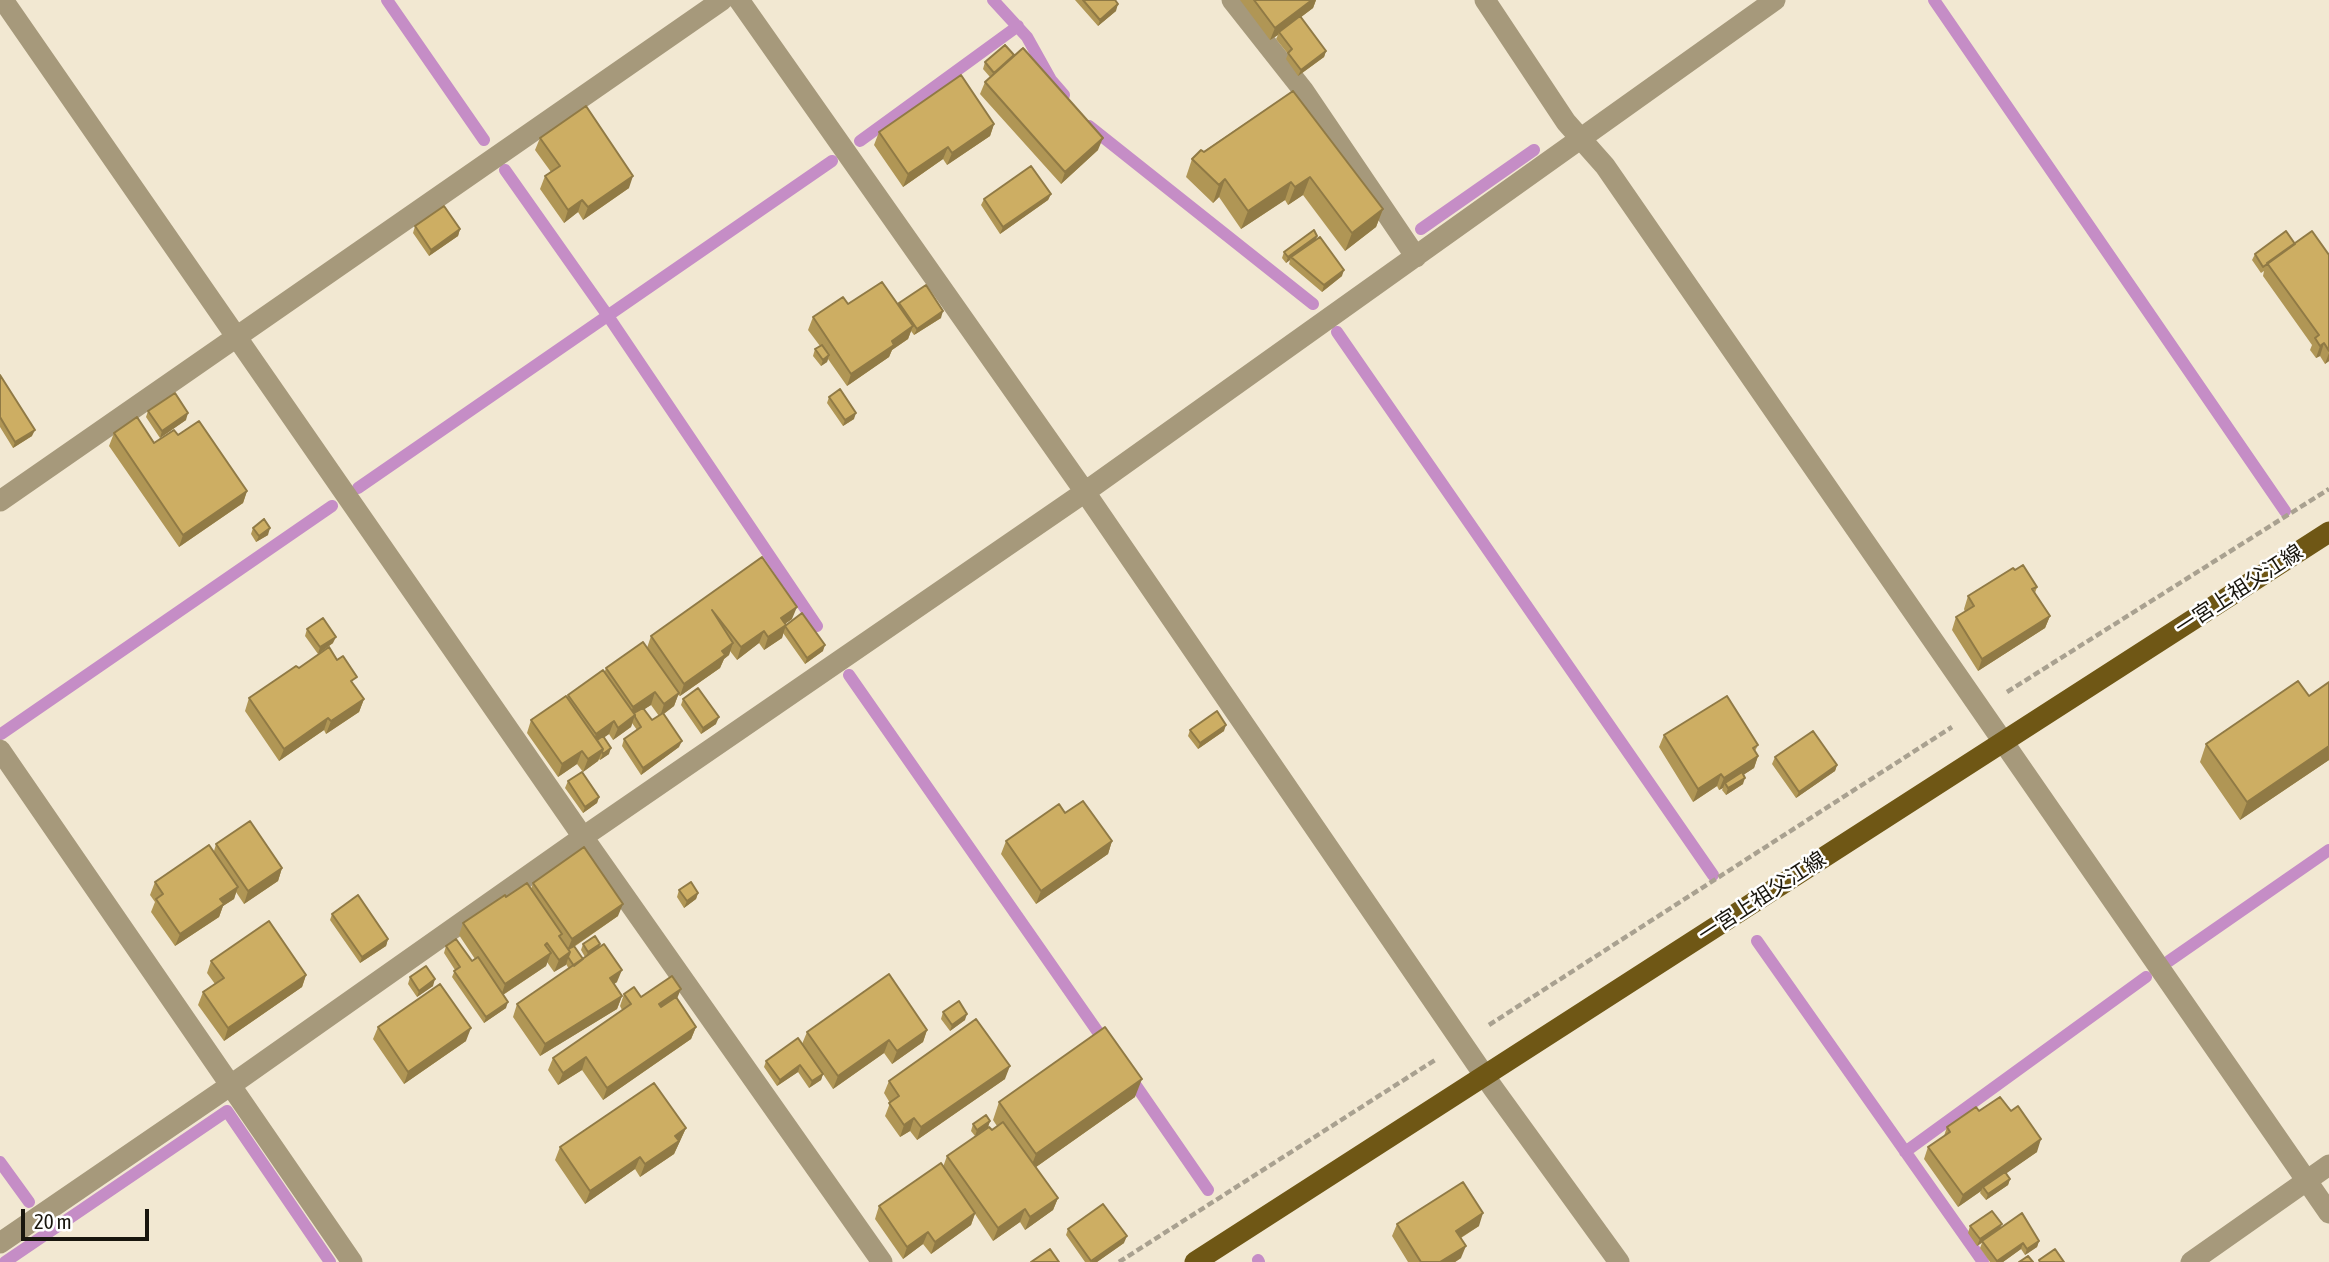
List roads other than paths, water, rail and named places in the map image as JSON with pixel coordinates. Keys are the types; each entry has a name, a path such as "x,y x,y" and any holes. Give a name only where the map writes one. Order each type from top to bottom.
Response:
{"main road":[{"name":"一宮上祖父江線","path":"1195,1262 2329,532"}],"street":[{"path":"2,0 583,837 882,1262"},
{"path":"0,501 722,0"},
{"path":"739,0 1085,492 1484,1075 1619,1262"},
{"path":"1232,0 1303,90 1416,257"},
{"path":"1485,0 1566,122 1605,166 2329,1213"},
{"path":"0,1243 1085,492 1775,0"},
{"path":"0,750 352,1262"},
{"path":"2191,1262 2329,1165"}],"waterway":[{"path":"387,0 484,140"},
{"path":"993,0 1027,37 1051,80 1064,95"},
{"path":"1934,0 2285,511"},
{"path":"860,141 1018,26"},
{"path":"1089,126 1313,304"},
{"path":"1421,229 1534,150"},
{"path":"358,488 832,161"},
{"path":"505,170 608,316 817,626"},
{"path":"1337,332 1713,875"},
{"path":"1,734 332,506"},
{"path":"849,675 1107,1045"},
{"path":"2169,961 2329,850"},
{"path":"1757,941 1983,1262"},
{"path":"1905,1152 2146,977"},
{"path":"1130,1077 1208,1190"},
{"path":"5,1262 227,1111 330,1262"},
{"path":"0,1162 29,1202"}]}
